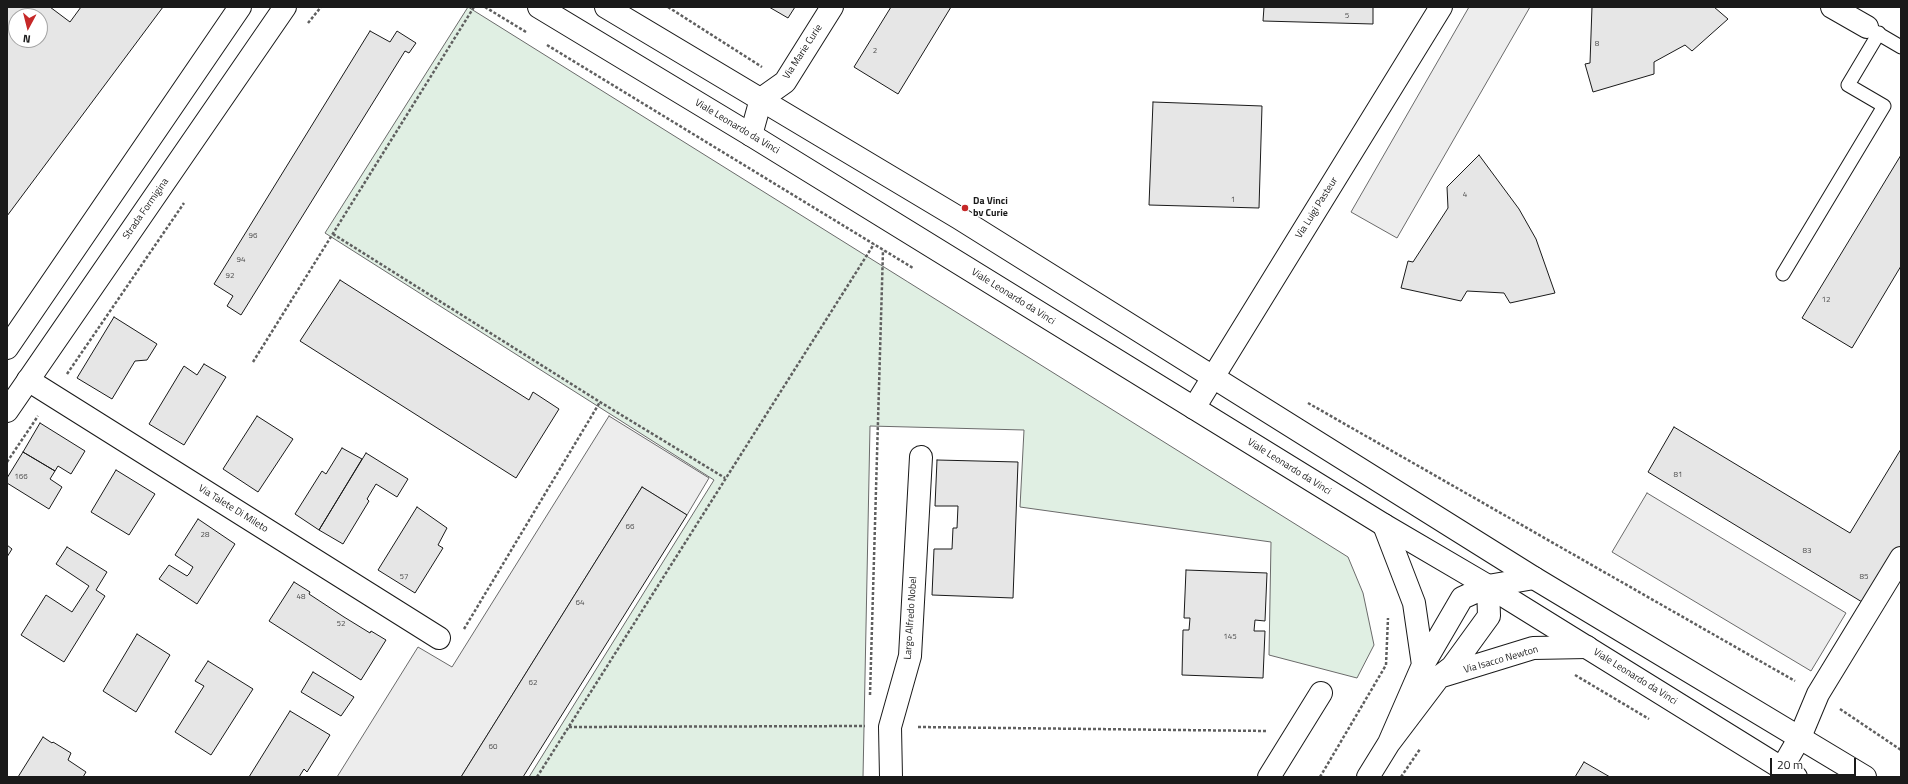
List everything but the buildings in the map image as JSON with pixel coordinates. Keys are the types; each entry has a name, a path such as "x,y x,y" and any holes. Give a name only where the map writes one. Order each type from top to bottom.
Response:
{"street":[{"path":"223,31 233,7"},
{"path":"7,348 240,7"},
{"name":"Strada Formigina","path":"7,411 285,7"},
{"name":"Viale Leonardo da Vinci","path":"539,7 751,135 1384,525 1488,586 1789,773 1800,737 1818,694 1901,558"},
{"path":"606,7 966,222 1534,578 1865,777"},
{"name":"Via Marie Curie","path":"761,99 785,82 832,7"},
{"name":"Via Luigi Pasteur","path":"1194,408 1441,7"},
{"path":"1832,7 1873,30"},
{"path":"272,26 302,15"},
{"path":"751,135 761,99"},
{"name":"Via Talete Di Mileto","path":"28,380 439,638"},
{"name":"Largo Alfredo Nobel","path":"891,777 890,727 910,656 922,457"},
{"path":"1384,525 1414,603 1431,671"},
{"path":"1488,586 1534,578"},
{"name":"Via Isacco Newton","path":"1368,777 1431,671 1462,598 1488,586 1489,616 1452,667 1431,671"},
{"name":"Via Isacco Newton","path":"1431,671 1533,648 1587,647"},
{"path":"1269,777 1321,693"}],"lane":[{"path":"1783,274 1884,106 1848,85 1873,30 1901,47"}],"path":[{"path":"302,15 321,7"},
{"path":"253,362 474,7"},
{"path":"668,7 785,82"},
{"path":"7,462 187,200"},
{"path":"333,234 600,402 725,478"},
{"path":"537,777 874,244"},
{"path":"870,702 883,250"},
{"path":"1302,400 1818,694 1901,750"},
{"path":"462,633 600,402"},
{"path":"1320,777 1386,665 1388,616"},
{"path":"569,727 890,727 1297,732"},
{"path":"1401,777 1423,744"}],"green space":[{"path":"468,7 1348,557 1363,593 1374,645 1357,678 1269,655 1271,542 1020,507 1024,430 870,426 863,777 529,777 714,480 325,233"}],"shaded area":[{"path":"1469,7 1530,7 1397,238 1351,212"},
{"path":"609,416 709,478 687,515 642,487 461,777 337,777 418,647 452,667"},
{"path":"1647,493 1846,613 1811,671 1612,552"}],"place":[{"name":"Da Vinci bv Curie","path":"965,208"}]}
